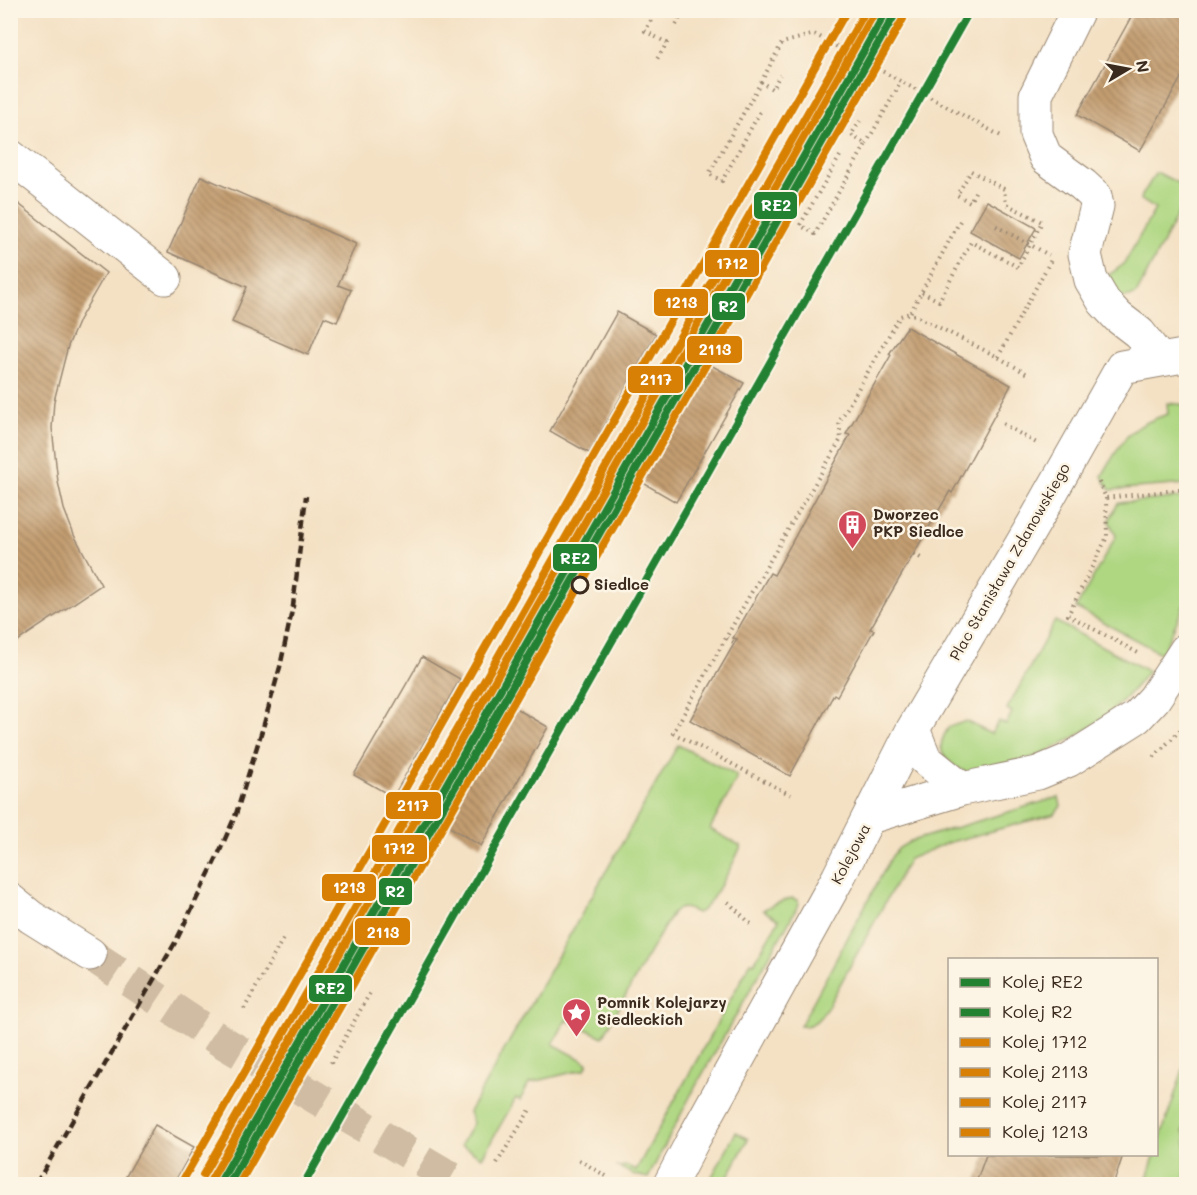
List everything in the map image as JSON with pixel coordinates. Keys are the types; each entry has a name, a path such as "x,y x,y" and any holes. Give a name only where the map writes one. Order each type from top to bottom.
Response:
{"street":[{"path":"1078,10 1036,95 1036,134 1046,158 1083,184 1095,196 1098,206 1085,254 1091,280 1104,302 1118,317 1139,333 1180,357"},
{"path":"10,156 165,278"},
{"name":"Plac Stanisława Zdanowskiego","path":"870,817 913,729 1122,367 1180,357"},
{"name":"Kolejowa","path":"670,1185 870,817 962,789 1038,773 1070,760 1137,717 1154,699 1186,650"},
{"path":"913,729 925,759 962,789"},
{"path":"10,900 31,918 90,954"}],"path":[{"path":"657,10 645,31 667,43 657,59"},
{"path":"676,25 684,10"},
{"path":"760,112 722,182 709,174 782,43 814,34 1008,140"},
{"path":"761,82 772,89 780,75"},
{"path":"840,156 800,225 815,234 902,82"},
{"path":"860,121 851,135 866,144"},
{"path":"922,292 939,301 971,242 1018,267 1041,222 1006,204 1004,189 970,171 957,195 970,202 977,189"},
{"path":"910,313 960,221"},
{"path":"996,225 1053,257 998,357"},
{"path":"791,795 673,733 841,439 839,423 900,316 910,313 1029,375"},
{"path":"806,498 814,502"},
{"path":"1106,498 1107,537 1068,615 1140,654"},
{"path":"914,554 924,560"},
{"path":"727,638 735,642"},
{"path":"1154,757 1186,724"},
{"path":"729,902 752,925"},
{"path":"244,1009 284,937"},
{"path":"331,1063 371,991"},
{"path":"497,1162 531,1108"},
{"path":"579,1160 606,1176"}],"green space":[{"path":"1158,173 1186,187 1186,198 1137,293 1127,298 1122,297 1102,280 1124,264 1155,209 1140,199 1155,174"},
{"path":"1167,403 1186,405 1186,484 1110,490 1102,476 1121,444 1127,436 1143,424 1168,414"},
{"path":"1186,497 1186,601 1162,654 1076,608 1116,536 1109,521 1118,503"},
{"path":"1055,621 1148,671 1128,696 1110,712 1091,727 1059,746 1022,762 986,771 970,772 957,767 946,758 941,749 942,740 949,727 966,721 991,734 999,721 1006,725 1012,712 1007,709"},
{"path":"678,745 736,775 736,780 710,829 741,846 738,853 722,884 702,910 697,913 682,908 673,912 603,1037 566,1020 553,1044 588,1063 585,1069 529,1083 520,1100 516,1098 482,1157 461,1145 473,1123 469,1112"},
{"path":"1059,797 1061,806 1055,814 947,843 909,859 827,1008 813,1023 800,1026 892,856 899,848 911,841"},
{"path":"792,898 799,904 693,1091 648,1178 618,1167 627,1166 636,1170 751,962 754,963 779,920 763,910"},
{"path":"1186,1061 1186,1121 1183,1132 1186,1133 1186,1184 1145,1184 1154,1156 1158,1156 1158,1145"},
{"path":"736,1132 748,1139 724,1184 708,1184"}],"building":[{"path":"1135,10 1186,10 1186,69 1140,151 1077,115"},
{"path":"201,176 356,244 338,285 351,290 337,322 324,317 308,355 232,322 247,287 168,252"},
{"path":"10,197 106,273 79,320 68,346 54,401 52,428 58,482 64,509 74,535 101,585 10,646"},
{"path":"987,201 1036,228 1019,258 970,231"},
{"path":"617,312 656,334 589,453 550,431"},
{"name":"Dworzec PKP Siedlce","path":"907,327 1011,385 952,493 950,491 870,629 874,630 837,696 834,694 790,776 690,720 737,639 733,638 770,573 774,575 850,435 846,434 891,355 889,354"},
{"path":"705,362 744,383 676,502 638,480"},
{"path":"422,657 460,679 393,797 354,775"},
{"path":"510,705 548,727 481,846 443,823"},
{"path":"155,1125 194,1147 173,1185 121,1185"},
{"path":"986,1156 1123,1156 1113,1185 975,1185"}],"tunnel":[{"path":"90,954 221,1041 461,1184"}],"railway":[{"path":"36,1184 176,941 236,814 280,667 293,606 306,496"}],"rail line":[{"name":"1213","path":"183,1180 847,10"},
{"name":"2117","path":"203,1175 866,10"},
{"name":"1712","path":"211,1180 876,10"},
{"name":"RE2","path":"219,1184 887,10"},
{"name":"RE2","path":"304,1184 970,10"},
{"name":"R2","path":"229,1184 895,14"},
{"name":"2113","path":"239,1184 903,19"}],"place":[{"name":"Dworzec PKP Siedlce","path":"852,550"},
{"name":"Siedlce","path":"580,585"},
{"name":"Pomnik Kolejarzy Siedleckich","path":"576,1038"}]}
